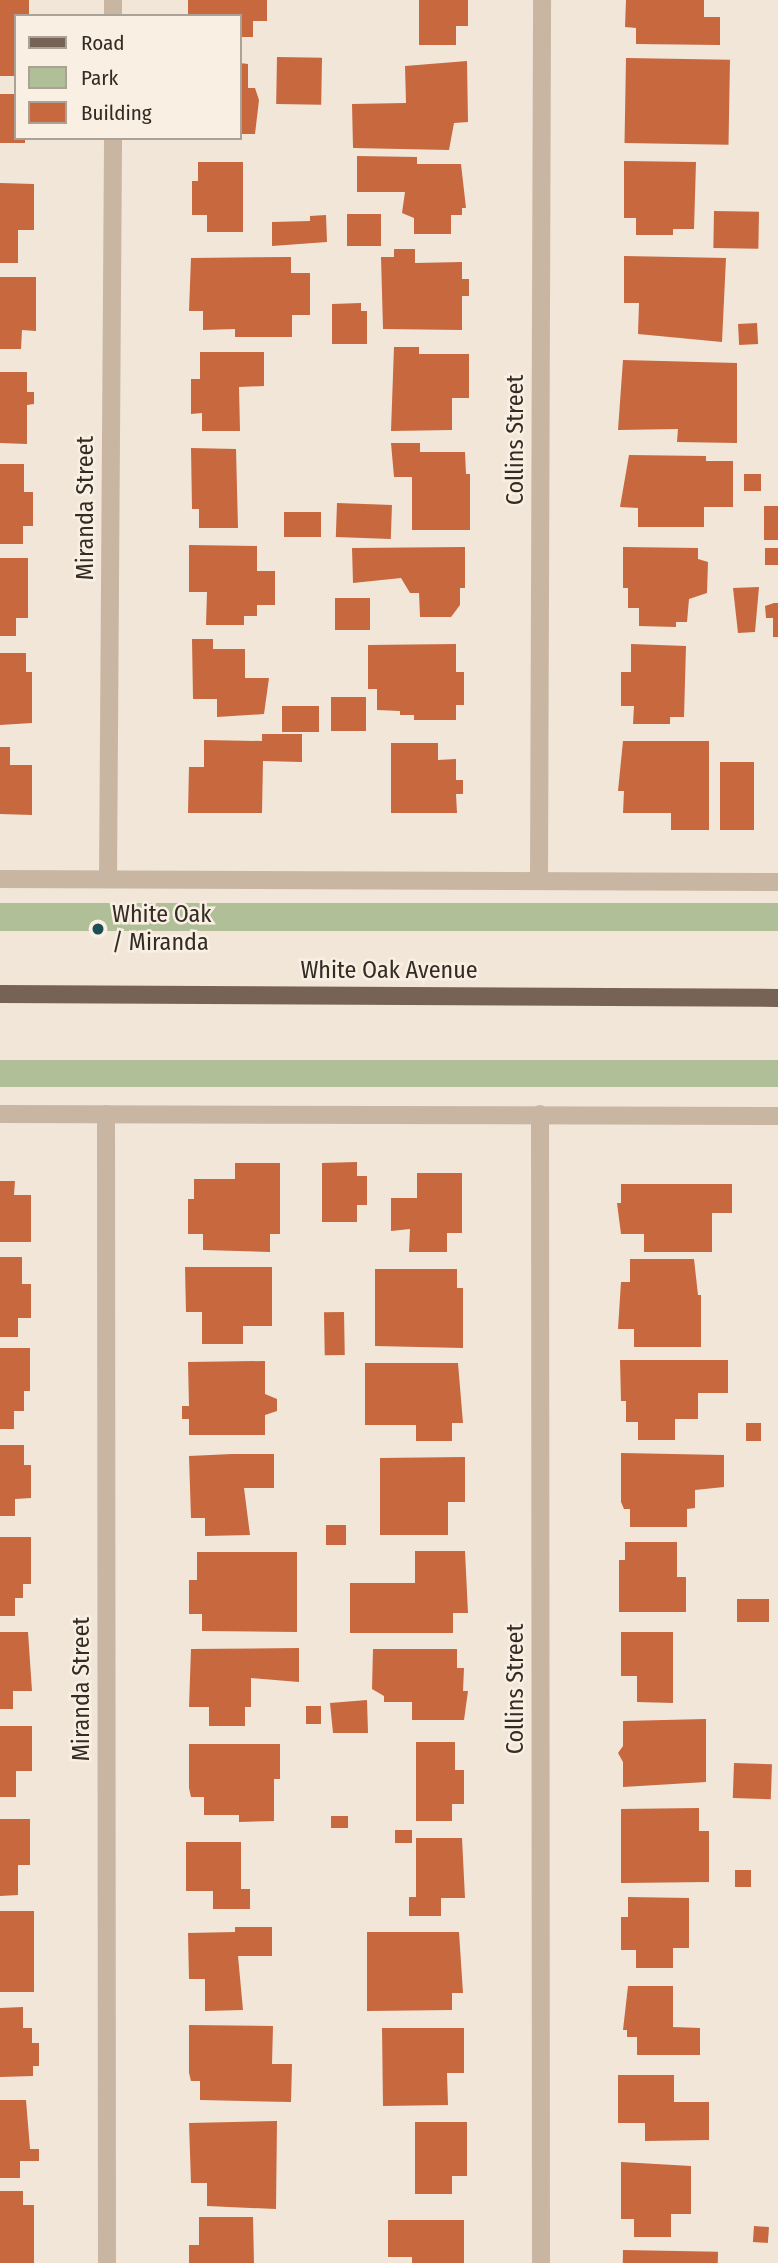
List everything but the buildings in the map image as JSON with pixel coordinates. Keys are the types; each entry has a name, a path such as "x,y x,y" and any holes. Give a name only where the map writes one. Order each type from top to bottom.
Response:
{"main road":[{"name":"White Oak Avenue","path":"0,994 778,998"}],"street":[{"name":"Collins Street","path":"540,881 542,0"},
{"name":"Miranda Street","path":"108,879 113,140"},
{"path":"0,879 778,882"},
{"path":"0,1114 778,1116"},
{"name":"Miranda Street","path":"106,1114 107,2263"},
{"name":"Collins Street","path":"540,1114 541,2263"}],"green space":[{"path":"0,903 778,903 778,931 0,931"},
{"path":"0,1060 778,1060 778,1087 0,1087"}],"place":[{"name":"White Oak / Miranda","path":"98,929"}]}
